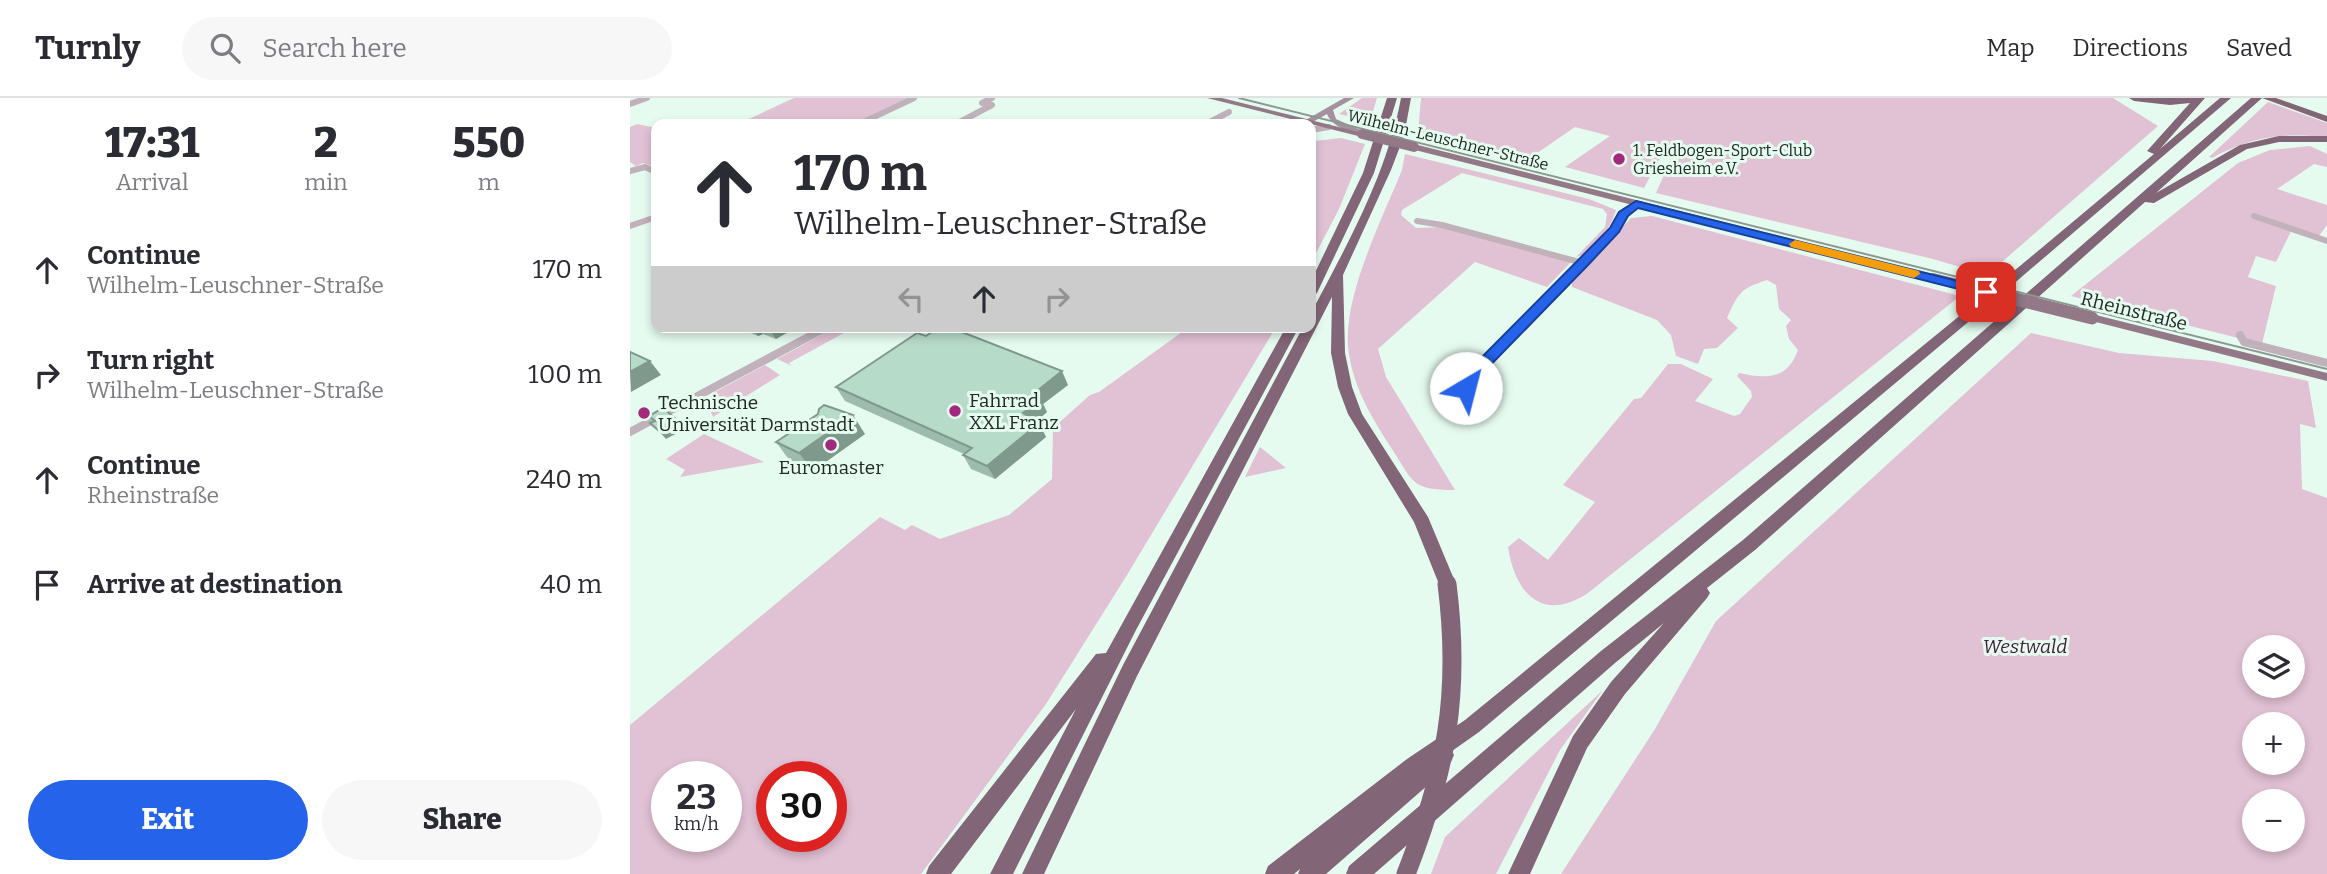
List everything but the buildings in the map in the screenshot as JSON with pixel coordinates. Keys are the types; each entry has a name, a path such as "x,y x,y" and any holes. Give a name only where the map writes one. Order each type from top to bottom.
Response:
{"highway":[{"path":"1316,283 1374,160 1384,134 1392,98"},
{"path":"1316,316 1387,170 1399,136 1406,98"},
{"path":"2134,98 2170,102 2197,101"},
{"path":"1276,874 1414,766 1472,726 2226,98"},
{"path":"1357,874 1608,657 1728,563 2257,98"},
{"path":"2267,98 2327,114"},
{"path":"2137,174 2151,153 2197,101"},
{"path":"2285,101 2327,120"},
{"path":"2121,218 2244,146 2279,139 2327,139"},
{"path":"1339,272 1338,354 1345,387 1355,414 1422,521 1447,584 1454,650 1447,748 1426,825 1406,874"},
{"path":"1002,874 1130,625 1290,333"},
{"path":"1033,874 1130,671 1307,333"},
{"path":"1519,874 1580,742 1602,710 1728,563"},
{"path":"936,874 1130,625"},
{"path":"1309,874 1421,778 1472,726"}],"main road":[{"name":"Wilhelm-Leuschner-Straße","path":"1211,98 1286,119"},
{"path":"1316,119 1350,98"},
{"path":"1329,110 1333,120 1362,134"},
{"name":"Wilhelm-Leuschner-Straße","path":"1316,126 1362,134 1933,278"},
{"name":"Rheinstraße","path":"1933,278 2327,377"}],"street":[{"path":"630,104 647,98"},
{"path":"870,119 914,98"},
{"path":"965,119 992,105 982,103 992,98"},
{"path":"1216,119 1229,112"},
{"path":"631,171 645,167 651,170"},
{"path":"1491,402 1469,391 1466,388 1468,380 1614,230 1623,214 1636,204"},
{"path":"2254,216 2327,241"},
{"path":"630,226 651,218"},
{"path":"1417,221 1442,225 1583,263"},
{"path":"630,432 816,333"},
{"path":"2240,335 2244,342 2327,363"}],"green space":[{"path":"794,98 907,98 863,119 749,119"},
{"path":"1362,98 1377,98 1370,121 1339,114"},
{"path":"1421,98 2113,98 2158,126 1987,275 1933,259 1656,193 1674,152 1665,149 1644,188 1565,167 1610,136 1575,127 1527,160 1418,133"},
{"path":"2268,102 2327,123 2327,137 2268,138 2209,157"},
{"path":"637,124 651,127 651,165 643,163 636,166 630,162 630,127"},
{"path":"1341,138 1365,144 1339,209 1316,253 1316,141"},
{"path":"2310,146 2327,154 2327,167 2314,164 2277,189 2327,205 2327,225 2319,236 2292,229 2276,262 2256,256 2248,277 2276,286 2262,344 2071,296 2238,163 2270,150"},
{"path":"1405,154 1589,199 1616,210 1596,245 1576,257 1605,227 1607,214 1603,209 1462,173 1402,210 1401,215 1416,228 1443,227 1571,262 1547,287 1475,262 1378,349 1386,377 1455,490 1421,486 1409,476 1365,402 1351,367 1349,354 1348,333 1357,286 1374,236 1402,170"},
{"path":"1652,216 1960,296 1588,593 1572,602 1545,604 1534,599 1517,578 1508,547 1519,538 1548,560 1595,502 1563,485 1634,399 1641,398 1668,364 1681,364 1713,379 1695,401 1734,416 1740,414 1752,397 1751,391 1737,376 1739,373 1775,375 1788,367 1798,350 1789,339 1786,326 1791,320 1779,309 1776,285 1767,280 1741,293 1727,318 1738,328 1717,348 1704,349 1698,364 1676,356 1671,335 1657,320 1572,287 1572,282 1631,218"},
{"path":"825,333 844,333 789,363 792,366 777,359"},
{"path":"1181,333 1272,333 1046,704 921,874 630,874 630,725 880,517 905,530 912,525 940,539 1009,515 1052,479 1053,428 1090,395 1099,392"},
{"name":"Westwald","path":"2031,333 2119,353 2213,361 2308,381 2316,428 2300,424 2302,489 2327,498 2327,874 1561,874 1655,729 1716,621"},
{"path":"765,365 780,375 713,417 710,410 713,393"},
{"path":"704,434 764,462 680,477 685,470 666,459"},
{"path":"1260,447 1286,468 1245,477"},
{"path":"1603,690 1560,750 1496,874 1431,874 1445,837"}],"tram line":[{"path":"1239,98 2327,369"}],"slow traffic":[{"path":"1795,244 1914,274"}],"place":[{"name":"1. Feldbogen-Sport-Club Griesheim e.V.","path":"1619,159"},
{"name":"Fahrrad XXL Franz","path":"955,411"},
{"name":"Technische Universität Darmstadt","path":"644,413"},
{"name":"Euromaster","path":"831,445"}],"route":[{"path":"1466,388 1468,380 1614,230 1623,214 1636,204 1986,292"}]}
